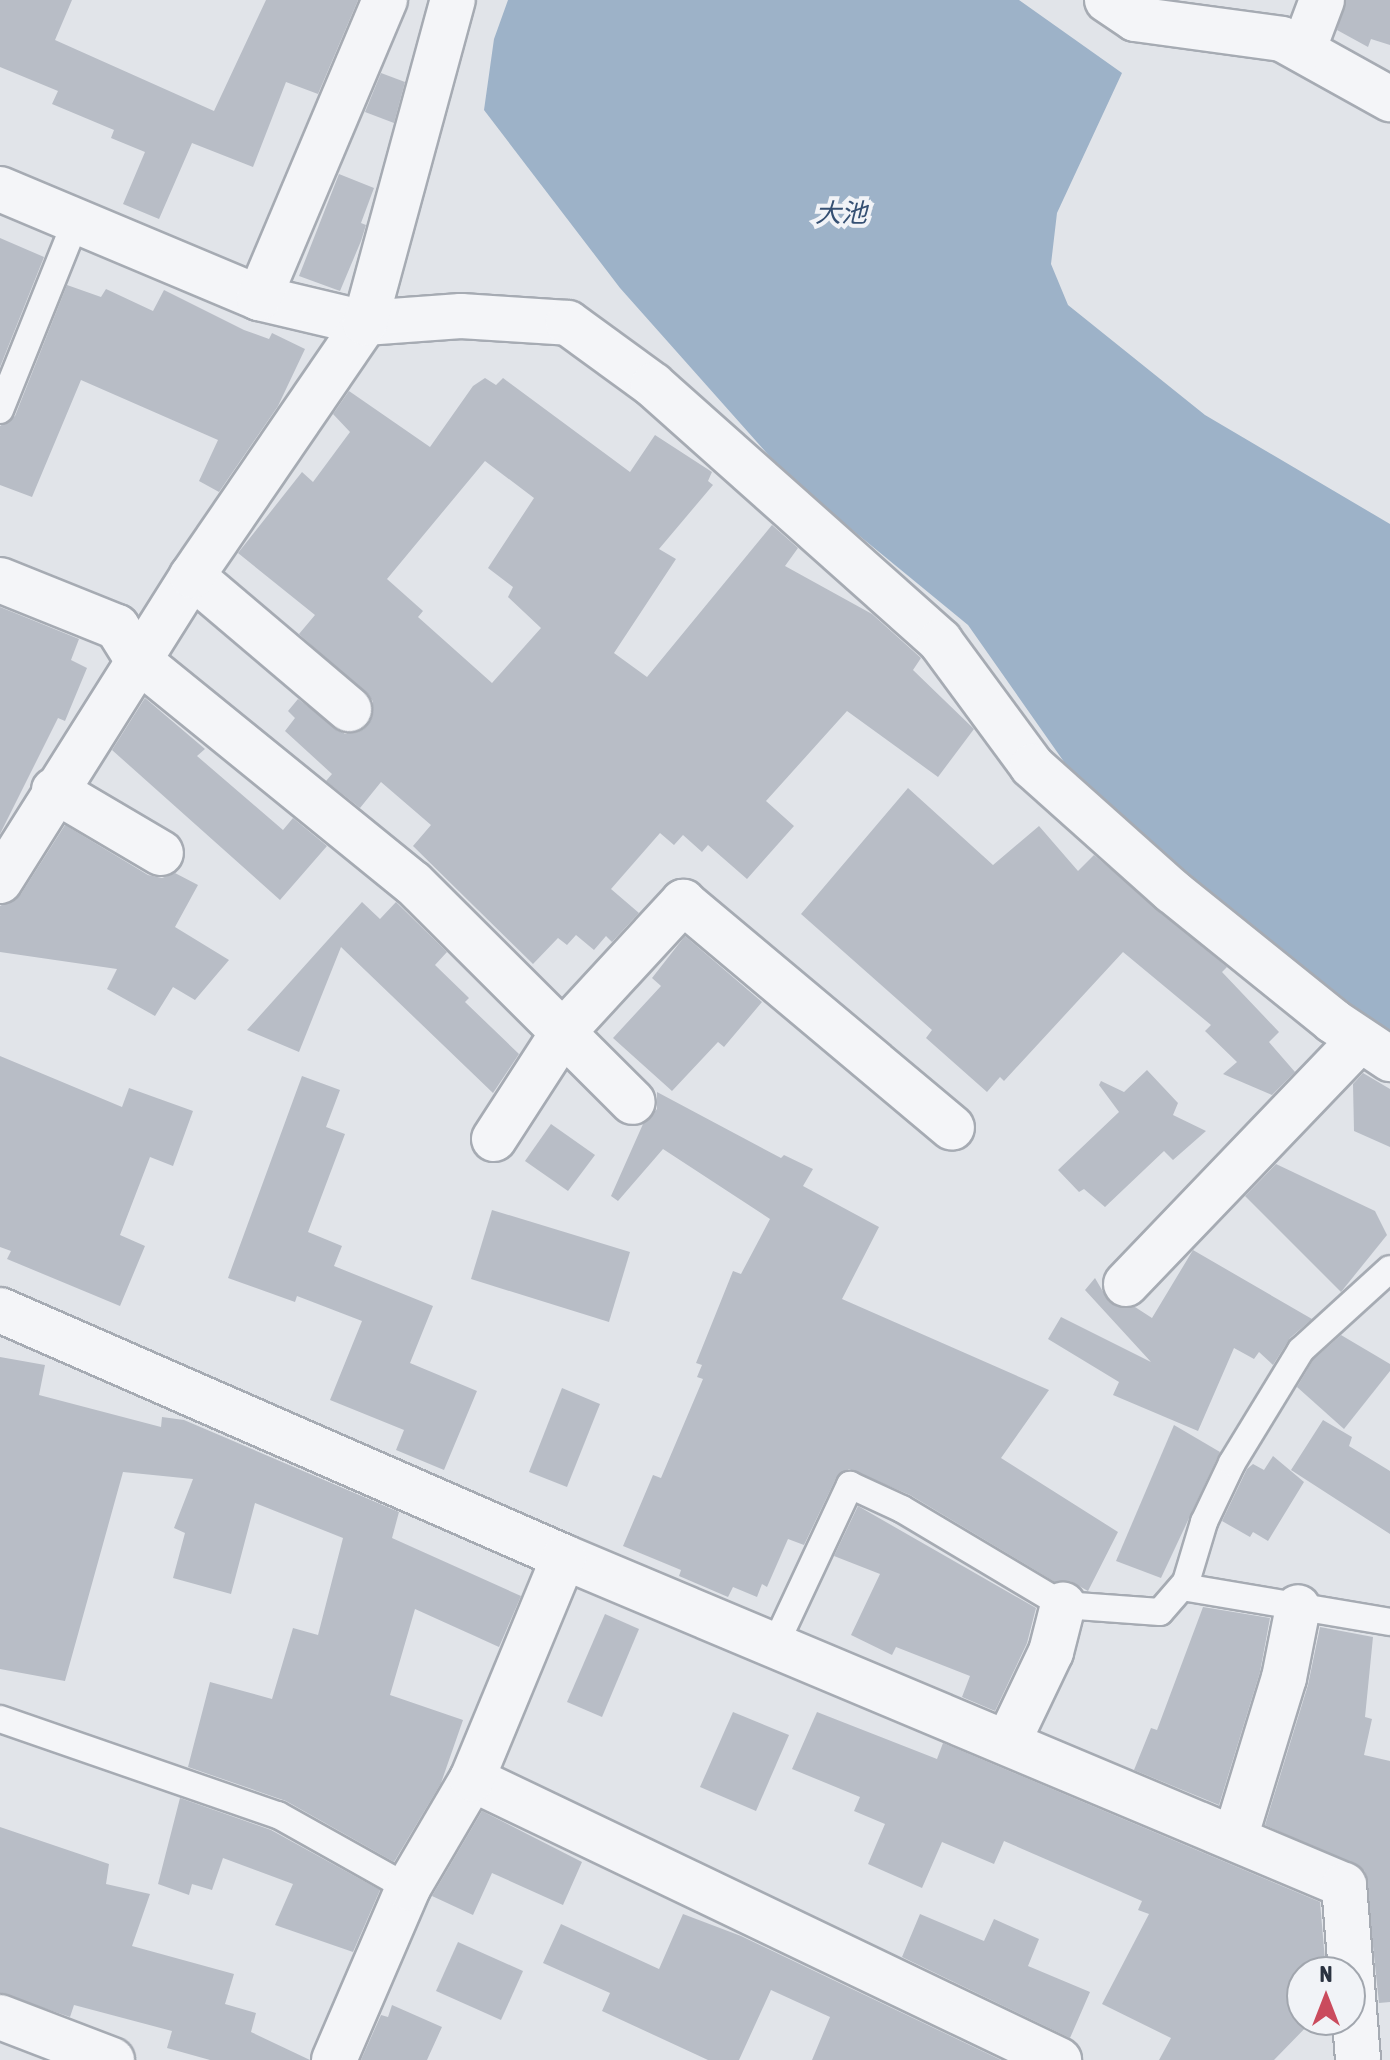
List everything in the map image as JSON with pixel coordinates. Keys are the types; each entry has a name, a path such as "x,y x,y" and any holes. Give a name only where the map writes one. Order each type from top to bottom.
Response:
{"street":[{"path":"259,298 385,0"},
{"path":"0,881 137,659 365,323 453,0"},
{"path":"1107,0 1135,19 1282,39 1304,48 1390,99"},
{"path":"1304,48 1322,0"},
{"path":"0,189 259,298 365,323 461,316 568,323 653,385 940,641 1032,766 1172,891 1375,1050 1126,1284"},
{"path":"192,576 349,709"},
{"path":"0,580 117,627 137,659 413,883 633,1102"},
{"path":"54,790 161,853"},
{"path":"494,1139 564,1031 683,902 952,1128"},
{"path":"0,1310 564,1557 1344,1885 1358,2060"},
{"path":"334,2060 408,1888 472,1779 564,1557"},
{"path":"1008,1742 1051,1652 1063,1605"},
{"path":"1235,1838 1284,1678 1298,1607"},
{"path":"472,1779 1059,2060"},
{"path":"0,2017 112,2060"}],"lane":[{"path":"0,410 76,221"},
{"path":"775,1645 850,1485 902,1509 1063,1605 1160,1612 1183,1587 1204,1522 1232,1463 1301,1350 1390,1269"},
{"path":"1183,1587 1390,1622"},
{"path":"0,1719 278,1815 408,1888"}],"water":[{"name":"大池","path":"508,0 1019,0 1122,73 1057,213 1051,264 1068,305 1205,415 1390,524 1390,1033 1376,1037 1102,816 968,625 789,478 620,288 484,110 494,39"}],"building":[{"path":"0,0 72,0 55,40 214,111 266,0 358,0 318,94 286,82 253,167 192,143 159,219 123,204 145,152 111,138 114,130 52,104 58,91 0,67"},
{"path":"1346,0 1390,0 1390,45 1371,39 1368,47 1337,30"},
{"path":"381,73 405,82 394,123 365,112"},
{"path":"339,174 374,188 361,223 366,225 361,241 340,291 299,276"},
{"path":"0,238 44,257 0,367"},
{"path":"67,285 101,297 106,289 153,311 164,290 244,330 269,339 272,333 305,349 278,406 219,492 199,481 218,440 81,380 32,497 0,485 0,426 15,416"},
{"path":"485,378 496,385 503,378 630,472 655,435 712,472 708,481 713,485 659,549 676,559 614,653 647,677 772,525 798,548 785,566 872,614 921,658 913,670 974,729 938,777 847,711 766,801 794,826 747,879 708,845 702,852 683,835 674,845 660,833 611,889 639,913 612,942 606,936 594,950 576,935 567,945 558,938 533,964 413,846 431,825 381,782 360,808 326,781 332,774 285,731 295,718 288,711 298,699 345,734 368,724 373,701 299,634 315,615 238,553 302,472 313,482 350,432 333,414 349,391 430,447 473,386","holes":["485,461 534,498 488,568 513,587 508,597 541,628 492,683 418,617 423,611 387,579"]},
{"path":"0,607 79,639 71,660 87,668 65,721 58,718 0,834"},
{"path":"145,698 205,749 197,756 283,830 293,818 327,846 280,900 112,750"},
{"path":"908,788 993,865 1039,826 1078,871 1094,855 1227,967 1222,972 1279,1032 1269,1042 1295,1072 1272,1095 1223,1074 1237,1062 1205,1031 1211,1025 1123,952 1004,1081 1000,1077 987,1092 926,1038 932,1030 801,914"},
{"path":"65,825 148,875 162,878 175,873 198,885 175,927 229,960 195,1000 173,987 155,1016 107,989 117,969 0,952 0,906 21,894"},
{"path":"362,902 380,919 396,902 447,952 435,965 469,998 465,1002 519,1054 493,1093 341,947 299,1052 247,1030"},
{"path":"685,936 762,1002 724,1047 718,1042 672,1091 613,1038 661,986 652,978"},
{"path":"0,1056 122,1107 129,1088 193,1111 173,1166 150,1157 120,1235 145,1246 120,1306 7,1259 11,1251 0,1247"},
{"path":"1147,1070 1178,1103 1173,1115 1206,1131 1173,1160 1164,1151 1105,1207 1084,1189 1079,1192 1058,1170 1119,1112 1099,1085 1101,1081 1124,1092"},
{"path":"1363,1073 1390,1089 1390,1147 1354,1131 1353,1084"},
{"path":"302,1076 340,1090 326,1127 345,1134 308,1232 342,1246 334,1266 433,1306 410,1363 477,1391 444,1470 396,1450 404,1430 330,1400 362,1321 297,1296 295,1302 228,1278"},
{"path":"657,1092 781,1158 784,1155 813,1169 803,1186 879,1227 842,1299 1049,1390 1001,1458 1118,1532 1088,1591 1070,1581 1055,1582 910,1495 849,1469 836,1478 804,1545 788,1539 767,1587 762,1584 757,1597 733,1587 728,1597 679,1576 681,1570 623,1546 653,1475 661,1478 703,1379 697,1377 702,1365 696,1363 733,1271 741,1274 770,1219 663,1149 618,1201 611,1196 643,1124 657,1109"},
{"path":"551,1124 595,1155 568,1191 525,1161"},
{"path":"1276,1164 1375,1211 1387,1235 1341,1292 1245,1196"},
{"path":"492,1210 630,1252 609,1322 471,1279"},
{"path":"1193,1250 1312,1319 1290,1338 1273,1365 1259,1352 1254,1359 1234,1348 1198,1431 1113,1395 1119,1382 1048,1339 1061,1317 1151,1362 1085,1290 1095,1278 1109,1302 1135,1307 1152,1318"},
{"path":"1341,1335 1390,1364 1390,1371 1344,1429 1297,1387 1313,1360"},
{"path":"0,1357 45,1365 39,1395 161,1427 162,1417 184,1420 399,1512 392,1538 521,1596 499,1647 415,1609 390,1695 463,1720 441,1783 394,1862 286,1801 188,1767 210,1682 272,1699 293,1628 318,1635 343,1538 255,1503 231,1594 173,1578 185,1533 174,1528 193,1479 123,1472 65,1681 0,1669"},
{"path":"562,1388 600,1404 567,1487 529,1472"},
{"path":"1323,1420 1352,1437 1349,1446 1390,1471 1390,1534 1291,1470"},
{"path":"1174,1425 1220,1452 1161,1578 1116,1561"},
{"path":"1273,1456 1304,1482 1268,1541 1253,1532 1250,1537 1222,1521 1247,1469 1253,1464 1264,1470"},
{"path":"858,1506 1036,1608 1027,1643 995,1711 962,1697 970,1676 896,1647 892,1655 851,1635 880,1574 834,1556"},
{"path":"1203,1607 1270,1618 1260,1672 1219,1805 1134,1770 1151,1728 1157,1730"},
{"path":"605,1614 639,1629 602,1717 567,1702"},
{"path":"1320,1627 1373,1637 1365,1717 1372,1719 1364,1755 1390,1761 1390,2002 1379,2003 1365,1871 1265,1825 1308,1685"},
{"path":"733,1712 789,1735 756,1811 700,1787"},
{"path":"817,1712 937,1759 943,1743 1320,1902 1325,1956 1286,1956 1286,2036 1297,2036 1274,2060 1159,2060 1171,2038 1102,2004 1149,1914 1138,1910 1142,1901 1004,1841 994,1864 942,1842 922,1888 868,1864 885,1824 854,1811 860,1797 792,1769"},
{"path":"180,1798 271,1830 380,1890 353,1952 275,1925 293,1884 223,1858 212,1890 192,1884 189,1895 158,1884"},
{"path":"482,1811 582,1862 563,1905 492,1873 473,1915 432,1896"},
{"path":"0,1827 109,1864 106,1884 150,1894 132,1946 234,1974 225,2004 256,2013 251,2032 310,2060 210,2060 167,2048 172,2031 74,2005 70,2017 0,1993"},
{"path":"683,1914 741,1936 1001,2060 812,2060 830,2017 771,1990 739,2060 708,2060 602,2011 610,1993 543,1963 561,1924 659,1969"},
{"path":"920,1914 984,1941 994,1919 1039,1939 1028,1966 1090,1992 1070,2038 902,1957"},
{"path":"458,1942 523,1971 501,2020 436,1991"},
{"path":"392,2005 442,2027 427,2060 361,2060 381,2015 388,2017"}]}
